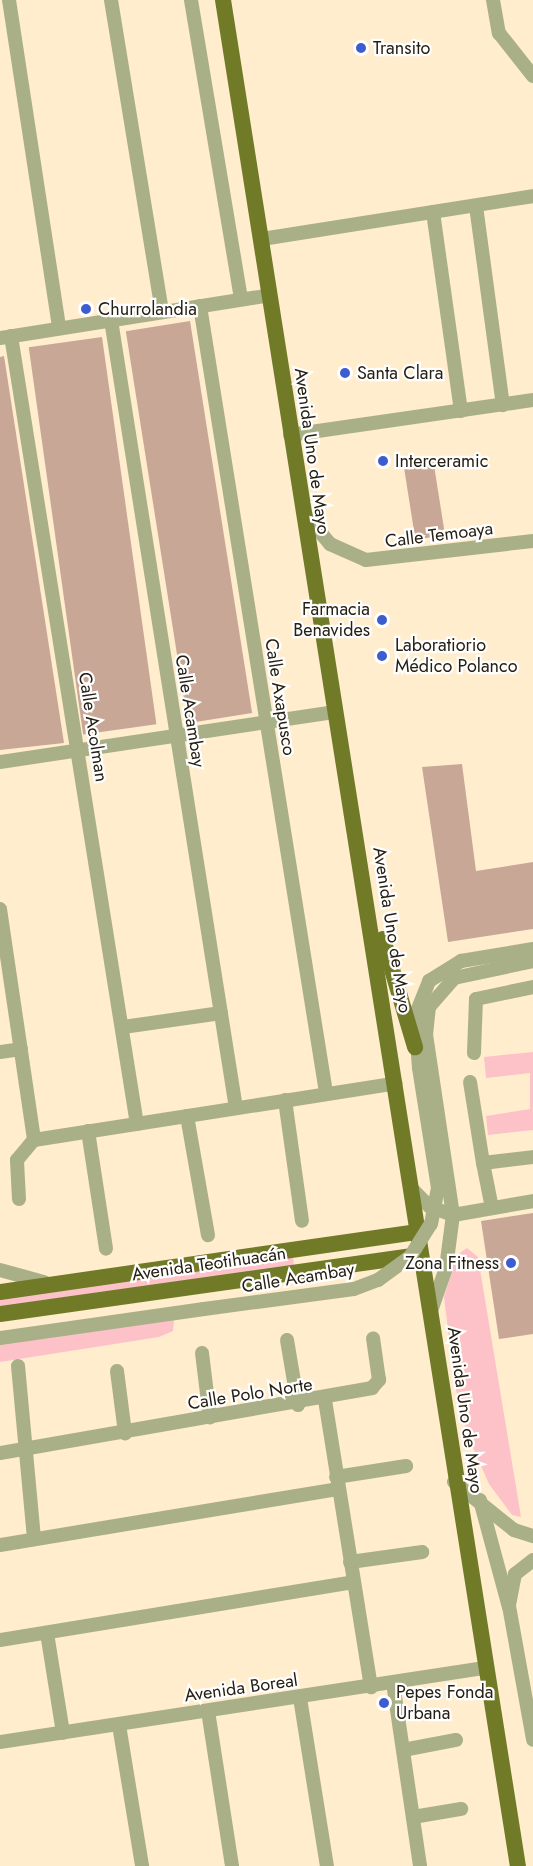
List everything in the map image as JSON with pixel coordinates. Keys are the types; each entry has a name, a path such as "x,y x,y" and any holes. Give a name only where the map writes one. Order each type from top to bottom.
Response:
{"main road":[{"name":"Avenida Uno de Mayo","path":"223,0 262,239 299,506 368,903 423,1254 454,1482 518,1866"},
{"path":"368,903 415,1047"},
{"name":"Avenida Teotihuacán","path":"0,1292 418,1232"},
{"path":"295,1250 298,1271"},
{"name":"Avenida Teotihuacán","path":"0,1314 423,1254"}],"street":[{"path":"9,0 59,328"},
{"path":"111,0 162,312"},
{"path":"191,0 241,300"},
{"path":"492,0 499,33 533,75"},
{"path":"262,239 533,196"},
{"path":"476,206 503,405"},
{"path":"433,212 461,411"},
{"path":"6,337 270,295"},
{"name":"Calle Axapusco","path":"200,306 327,1093"},
{"name":"Calle Acambay","path":"111,320 236,1108"},
{"name":"Calle Acolman","path":"6,337 79,750 137,1124"},
{"path":"290,435 533,400"},
{"name":"Calle Temoaya","path":"299,506 330,544 366,560 533,541"},
{"path":"0,762 266,720 335,712"},
{"path":"0,909 34,1140"},
{"name":"Calle Acambay","path":"0,1338 354,1289 389,1274 410,1257 429,1230 438,1188 415,1047 417,1006 435,975 461,961 533,949"},
{"path":"431,1311 446,1268 453,1215 426,1035 429,1007 454,978 533,961"},
{"path":"474,1053 476,999 533,987"},
{"path":"123,1027 221,1012"},
{"path":"0,1052 21,1049"},
{"path":"470,1082 492,1208"},
{"path":"19,1199 16,1160 34,1140 396,1083"},
{"path":"285,1100 302,1221"},
{"path":"187,1116 208,1235"},
{"path":"88,1131 106,1249"},
{"path":"483,1163 533,1157"},
{"path":"411,1188 430,1207 453,1215 533,1201"},
{"path":"0,1270 58,1284"},
{"path":"325,1400 336,1392 378,1385 373,1338"},
{"path":"287,1340 298,1405"},
{"path":"202,1353 210,1418"},
{"path":"18,1366 34,1539"},
{"path":"117,1371 125,1433"},
{"name":"Calle Polo Norte","path":"0,1453 325,1400 336,1484 370,1687"},
{"path":"0,1545 336,1484 406,1466"},
{"path":"454,1482 480,1500 514,1530 533,1536"},
{"path":"480,1500 509,1606 533,1740"},
{"path":"350,1562 422,1552"},
{"path":"509,1606 515,1574 533,1560"},
{"path":"0,1640 353,1582"},
{"path":"47,1633 63,1733"},
{"name":"Avenida Boreal","path":"0,1742 486,1668"},
{"path":"393,1683 420,1866"},
{"path":"300,1698 327,1866"},
{"path":"208,1711 232,1866"},
{"path":"119,1725 142,1866"},
{"path":"403,1750 456,1740"},
{"path":"413,1817 461,1809"}],"shaded area":[{"path":"533,1052 533,1130 488,1135 486,1116 530,1109 530,1073 486,1078 484,1057"},
{"path":"467,1248 478,1257 521,1517 512,1515 489,1484 467,1434 455,1386 444,1297 457,1255"},
{"path":"293,1257 294,1267 0,1311 0,1294"},
{"path":"174,1319 173,1331 159,1337 0,1362 0,1344"}],"building":[{"path":"190,321 252,713 188,723 126,331"},
{"path":"102,337 156,724 83,734 29,347"},
{"path":"4,356 64,743 0,750 0,357"},
{"path":"433,459 445,535 415,540 403,464"},
{"path":"462,764 476,871 533,862 533,929 448,942 422,767"},
{"path":"533,1213 533,1334 499,1339 481,1221"}],"place":[{"name":"Transito","path":"361,48"},
{"name":"Churrolandia","path":"86,309"},
{"name":"Santa Clara","path":"345,373"},
{"name":"Interceramic","path":"383,461"},
{"name":"Farmacia Benavides","path":"382,620"},
{"name":"Laboratiorio Médico Polanco","path":"382,656"},
{"name":"Zona Fitness","path":"511,1263"},
{"name":"Pepes Fonda Urbana","path":"384,1703"}]}
